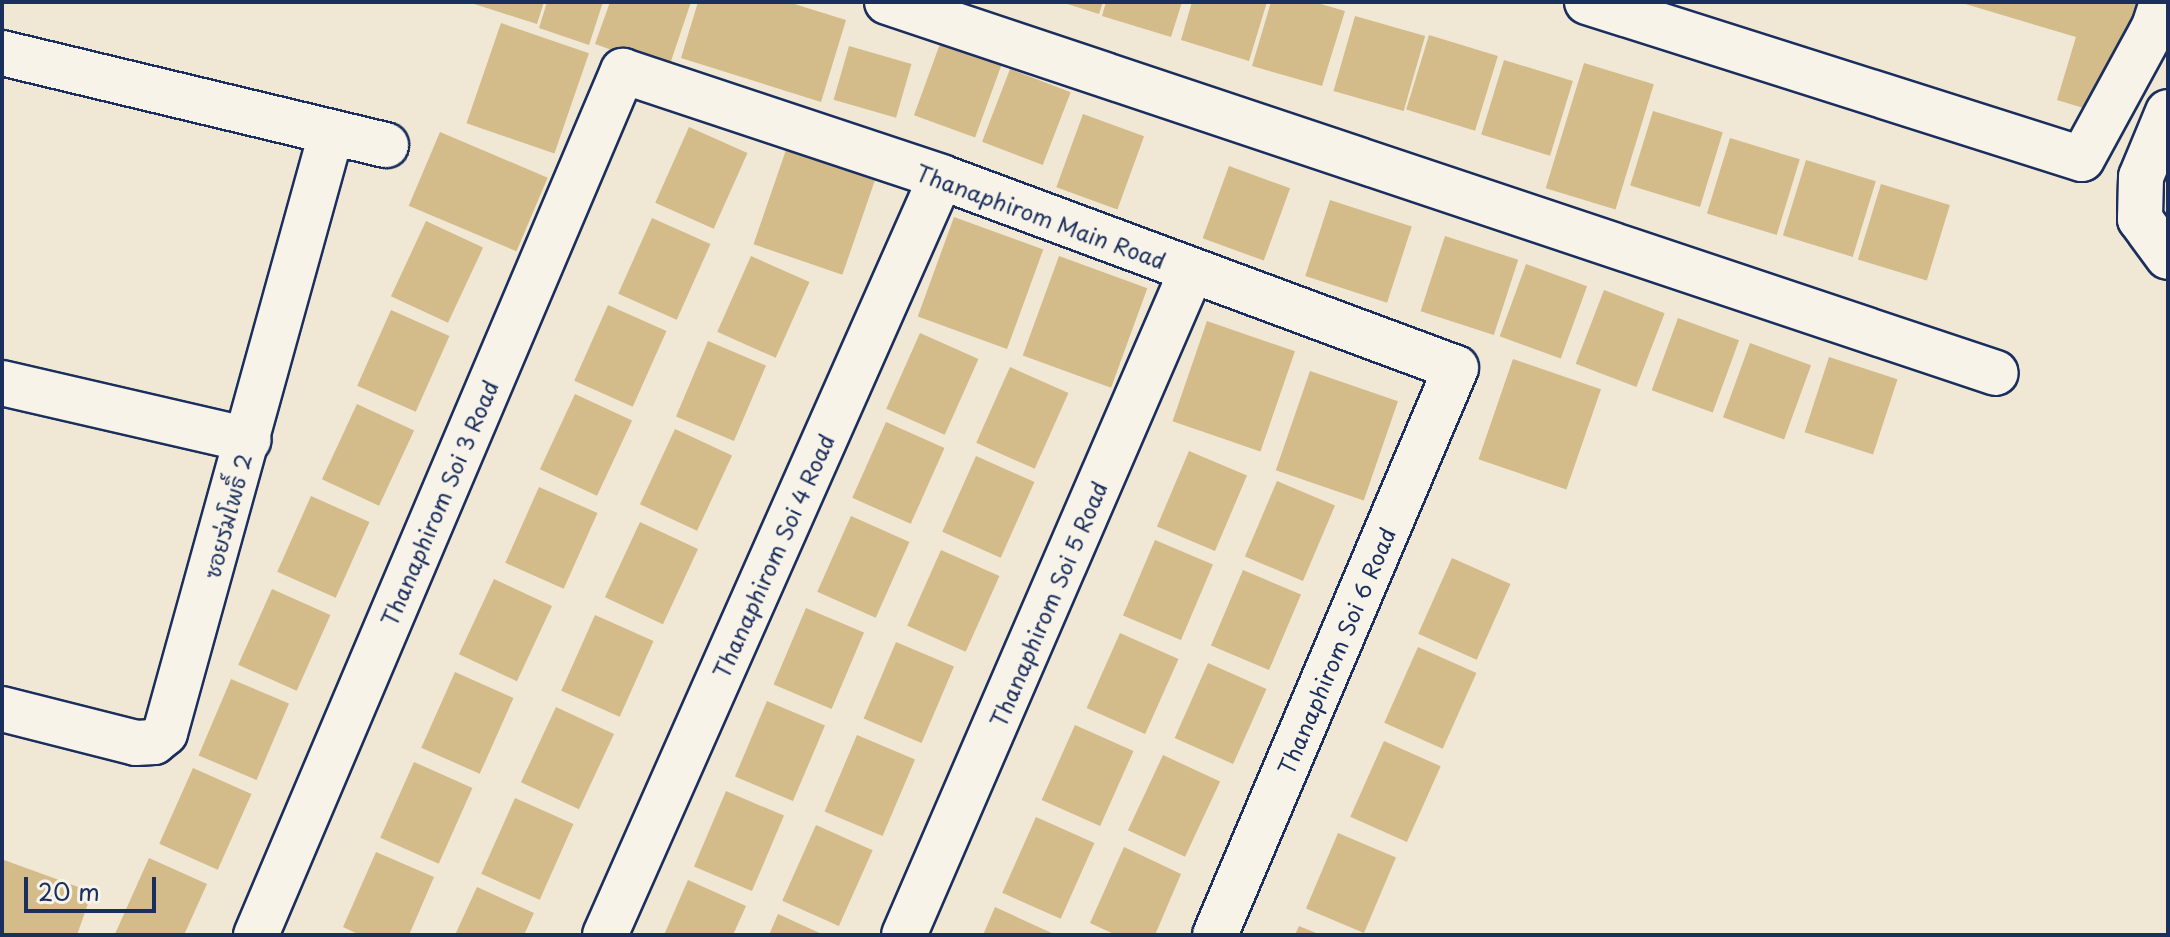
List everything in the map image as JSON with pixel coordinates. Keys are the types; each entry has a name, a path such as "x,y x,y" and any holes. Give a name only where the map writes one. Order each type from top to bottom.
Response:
{"street":[{"path":"887,2 1996,373"},
{"path":"1587,2 2082,159 2154,27 2162,2"},
{"path":"2,53 386,145"},
{"name":"Thanaphirom Main Road","path":"623,71 941,177 1456,368"},
{"name":"Thanaphirom Soi 3 Road","path":"256,935 623,71"},
{"path":"2168,112 2141,177 2140,219 2168,257"},
{"name":"ซอยร่มโพธิ์ 2","path":"2,709 136,743 154,742 165,733 331,134"},
{"name":"Thanaphirom Soi 4 Road","path":"605,935 941,177"},
{"name":"Thanaphirom Soi 5 Road","path":"904,935 1191,272"},
{"name":"Thanaphirom Soi 6 Road","path":"1215,935 1456,368"},
{"path":"2,383 248,440"}],"building":[{"path":"468,2 544,2 537,24"},
{"path":"547,2 603,2 589,45 539,28"},
{"path":"610,2 691,2 668,70 595,44"},
{"path":"698,2 788,2 846,20 821,102 681,58"},
{"path":"1061,2 1103,2 1099,14"},
{"path":"1106,2 1182,2 1171,37 1102,16"},
{"path":"1192,2 1267,2 1249,61 1181,40"},
{"path":"1271,2 1314,2 1345,11 1322,86 1252,66"},
{"path":"2155,2 2120,119 2057,100 2076,37 1962,3"},
{"path":"1355,16 1425,36 1404,111 1334,91"},
{"path":"501,23 589,53 554,154 466,123"},
{"path":"1429,35 1498,56 1475,131 1406,110"},
{"path":"941,41 1002,63 975,137 914,115"},
{"path":"849,46 911,64 896,118 834,100"},
{"path":"1504,60 1573,81 1550,156 1481,135"},
{"path":"1584,63 1654,84 1616,210 1546,188"},
{"path":"1010,69 1071,92 1043,165 982,142"},
{"path":"1653,111 1723,132 1700,207 1630,186"},
{"path":"1083,114 1144,136 1117,210 1056,187"},
{"path":"689,127 747,153 714,229 655,203"},
{"path":"440,132 548,178 516,251 409,206"},
{"path":"1730,138 1800,159 1777,235 1707,214"},
{"path":"788,144 877,175 842,275 753,244"},
{"path":"1806,160 1876,181 1853,257 1783,236"},
{"path":"1229,166 1290,188 1264,261 1203,238"},
{"path":"1881,184 1950,205 1927,281 1858,260"},
{"path":"1330,200 1412,227 1387,303 1305,276"},
{"path":"954,217 1043,249 1007,349 918,317"},
{"path":"652,218 710,244 677,320 618,294"},
{"path":"426,221 483,248 448,323 391,296"},
{"path":"1445,236 1518,260 1494,335 1421,311"},
{"path":"751,256 809,282 776,358 717,332"},
{"path":"1059,256 1147,288 1111,388 1023,356"},
{"path":"1526,264 1587,286 1561,359 1500,336"},
{"path":"1604,290 1665,313 1636,387 1576,364"},
{"path":"608,305 666,331 633,407 574,381"},
{"path":"391,310 449,336 416,412 357,386"},
{"path":"1678,318 1739,340 1713,413 1652,390"},
{"path":"1207,321 1295,351 1260,452 1172,421"},
{"path":"920,333 978,359 945,435 886,409"},
{"path":"708,341 766,366 734,441 676,416"},
{"path":"1750,343 1811,365 1784,439 1723,417"},
{"path":"1829,357 1897,379 1873,454 1805,432"},
{"path":"1513,359 1601,389 1566,490 1478,459"},
{"path":"1010,367 1068,393 1035,469 976,443"},
{"path":"1310,371 1398,401 1364,501 1276,470"},
{"path":"575,394 632,421 597,496 540,469"},
{"path":"357,404 414,431 379,506 322,479"},
{"path":"886,422 944,448 911,524 852,498"},
{"path":"675,429 732,456 697,531 640,504"},
{"path":"1189,451 1247,476 1215,551 1157,526"},
{"path":"976,456 1034,482 1001,558 942,532"},
{"path":"1277,481 1335,506 1303,581 1245,556"},
{"path":"539,487 597,513 564,589 505,563"},
{"path":"311,496 369,522 336,598 277,572"},
{"path":"851,516 909,542 876,618 817,592"},
{"path":"640,522 698,549 663,624 605,597"},
{"path":"1155,540 1213,565 1181,640 1123,615"},
{"path":"941,550 999,576 966,652 907,626"},
{"path":"1452,558 1510,584 1477,660 1418,634"},
{"path":"1243,570 1301,595 1269,670 1211,645"},
{"path":"494,579 552,606 517,681 459,654"},
{"path":"272,589 330,615 297,691 238,665"},
{"path":"806,608 864,633 832,709 774,684"},
{"path":"595,615 653,641 620,717 561,691"},
{"path":"1120,633 1178,659 1145,734 1087,708"},
{"path":"896,642 954,667 922,743 864,718"},
{"path":"1418,647 1476,673 1443,749 1384,723"},
{"path":"1208,663 1266,689 1233,764 1175,738"},
{"path":"455,672 513,698 480,774 421,748"},
{"path":"231,679 289,704 257,780 199,755"},
{"path":"767,701 825,726 793,801 735,776"},
{"path":"556,707 614,734 579,809 521,782"},
{"path":"1075,725 1133,751 1100,826 1042,800"},
{"path":"857,735 915,760 883,836 825,811"},
{"path":"1384,741 1441,766 1407,842 1350,817"},
{"path":"1163,755 1220,782 1185,857 1128,830"},
{"path":"414,762 472,788 439,864 380,838"},
{"path":"193,768 251,794 218,870 159,844"},
{"path":"726,791 784,816 752,891 694,866"},
{"path":"515,798 573,824 540,900 481,874"},
{"path":"1036,817 1094,843 1061,919 1002,893"},
{"path":"816,825 873,850 839,926 782,901"},
{"path":"1338,833 1396,858 1364,933 1306,908"},
{"path":"1124,847 1181,874 1155,935 1116,935 1090,923"},
{"path":"376,852 434,877 409,935 360,935 343,927"},
{"path":"149,858 207,884 184,935 115,934"},
{"path":"4,860 92,892 77,935 2,935"},
{"path":"688,880 746,906 733,935 664,935"},
{"path":"477,887 534,913 524,935 455,935"},
{"path":"995,907 1056,935 983,935"},
{"path":"778,914 824,935 769,935"},
{"path":"1299,926 1321,935 1295,935"}]}
